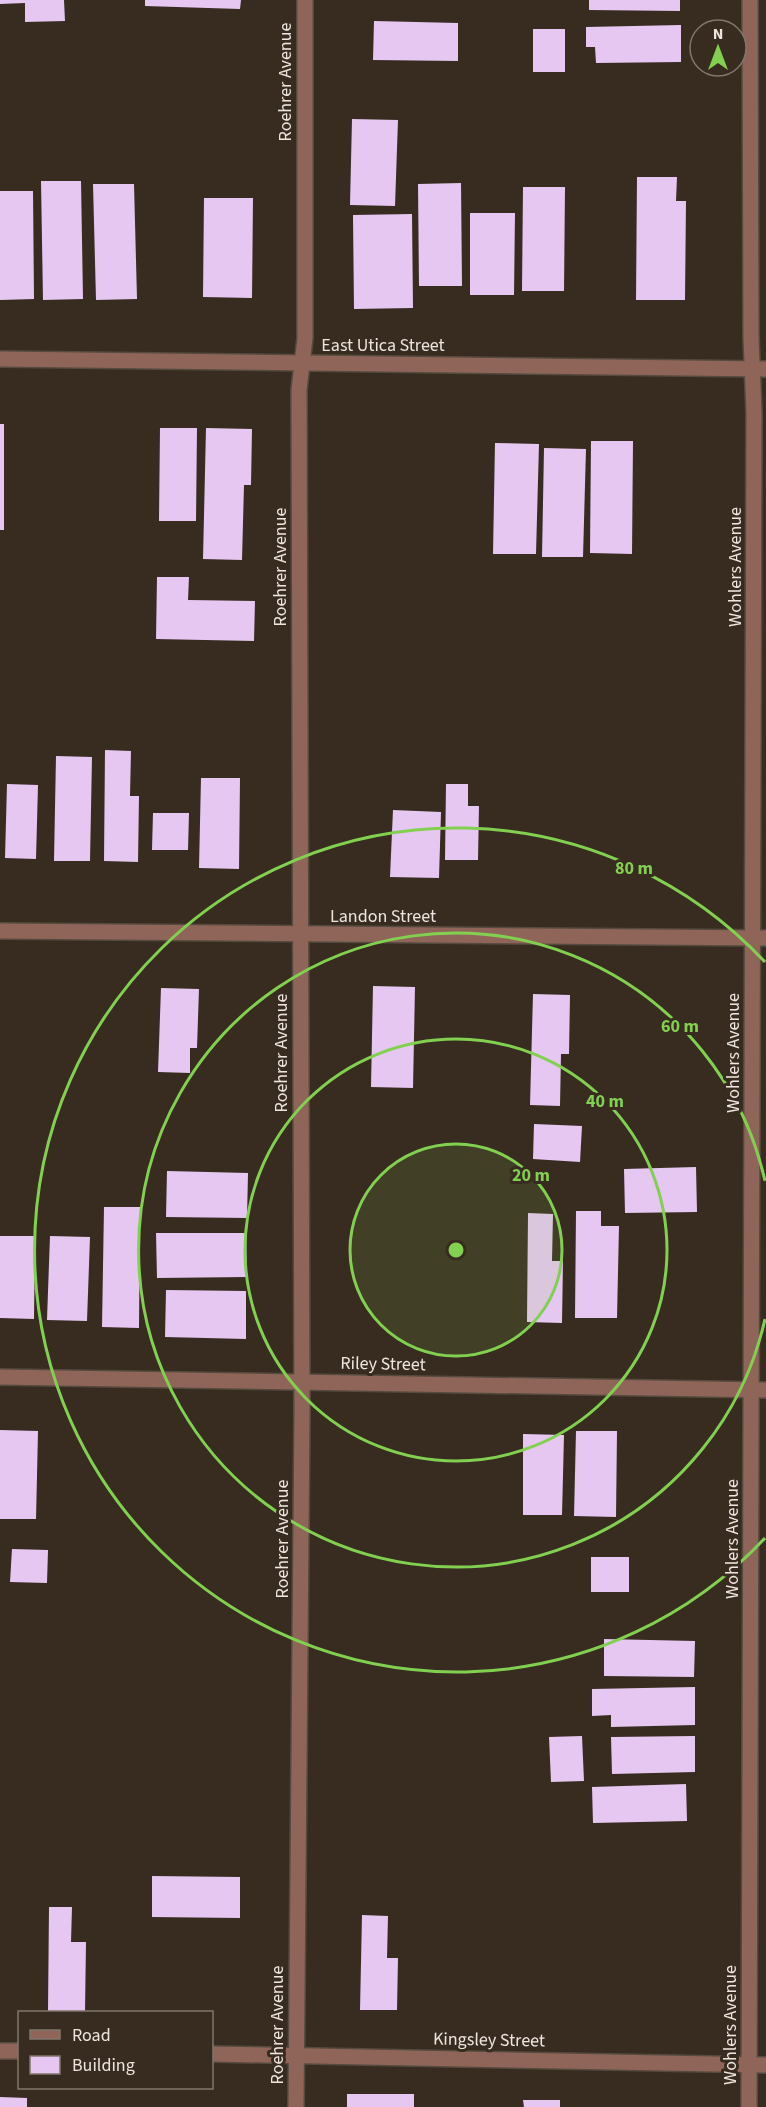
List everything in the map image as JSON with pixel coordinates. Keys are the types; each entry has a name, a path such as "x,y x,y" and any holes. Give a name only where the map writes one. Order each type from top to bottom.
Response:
{"street":[{"name":"Roehrer Avenue","path":"296,2107 302,1382 298,390 305,338 305,0"},
{"name":"Wohlers Avenue","path":"749,2107 759,1390 760,938 759,369 750,0"},
{"name":"East Utica Street","path":"0,359 759,369"},
{"name":"Landon Street","path":"0,931 760,938"},
{"name":"Riley Street","path":"0,1377 759,1390"},
{"path":"0,2051 18,2051"},
{"name":"Kingsley Street","path":"213,2054 766,2065"}],"building":[{"path":"0,0 64,0 65,21 25,22 25,3 0,4"},
{"path":"145,0 241,0 240,9 145,6"},
{"path":"589,0 680,0 680,11 589,10"},
{"path":"374,21 458,23 458,61 373,60"},
{"path":"681,25 681,62 596,63 595,47 586,47 586,27"},
{"path":"533,29 565,29 565,72 533,72"},
{"path":"352,119 398,120 395,206 350,205"},
{"path":"637,177 677,177 676,201 686,201 685,300 636,300"},
{"path":"41,181 81,181 83,299 43,300"},
{"path":"461,183 462,286 419,286 418,184"},
{"path":"93,184 134,184 137,299 96,300"},
{"path":"523,187 565,187 564,291 522,291"},
{"path":"0,191 33,191 34,299 0,300"},
{"path":"204,198 253,198 252,298 203,297"},
{"path":"470,213 515,213 514,295 470,295"},
{"path":"412,214 413,308 354,309 353,215"},
{"path":"0,424 4,424 4,530 0,530"},
{"path":"160,428 197,428 196,521 159,521"},
{"path":"206,428 252,429 251,485 244,485 242,560 203,559"},
{"path":"591,441 633,441 632,554 590,553"},
{"path":"495,443 539,444 536,554 493,554"},
{"path":"544,448 586,449 583,557 542,557"},
{"path":"157,577 189,577 188,600 255,601 254,641 156,639"},
{"path":"105,750 131,751 130,796 139,796 138,862 104,861"},
{"path":"56,756 92,757 90,861 54,861"},
{"path":"201,778 240,778 239,869 199,868"},
{"path":"7,784 38,785 36,859 5,858"},
{"path":"446,784 468,784 468,806 479,806 478,860 445,860"},
{"path":"393,810 441,812 439,878 390,877"},
{"path":"153,813 189,813 188,850 152,850"},
{"path":"373,986 415,987 413,1088 371,1087"},
{"path":"161,988 199,989 197,1048 190,1048 190,1073 158,1072"},
{"path":"533,994 570,995 569,1054 561,1054 560,1106 530,1105"},
{"path":"534,1124 582,1126 580,1162 533,1159"},
{"path":"696,1167 697,1212 625,1213 624,1169"},
{"path":"167,1171 248,1173 247,1218 166,1217"},
{"path":"104,1207 140,1207 139,1328 102,1327"},
{"path":"576,1211 601,1211 601,1226 619,1226 617,1318 575,1318"},
{"path":"528,1213 553,1214 552,1261 563,1261 562,1323 527,1322"},
{"path":"156,1233 246,1233 247,1277 157,1278"},
{"path":"0,1236 35,1236 34,1319 0,1318"},
{"path":"50,1236 90,1237 87,1321 47,1320"},
{"path":"166,1290 246,1291 246,1339 165,1337"},
{"path":"0,1430 38,1431 36,1519 0,1519"},
{"path":"576,1431 617,1431 616,1517 574,1516"},
{"path":"523,1434 564,1435 562,1515 523,1515"},
{"path":"12,1549 48,1550 47,1583 10,1582"},
{"path":"591,1557 629,1557 629,1592 591,1592"},
{"path":"604,1639 695,1641 694,1677 604,1676"},
{"path":"695,1687 695,1725 611,1727 611,1715 592,1716 592,1689"},
{"path":"582,1736 584,1781 551,1782 549,1737"},
{"path":"695,1736 695,1772 612,1774 611,1737"},
{"path":"686,1784 687,1821 593,1823 592,1787"},
{"path":"152,1876 240,1877 240,1918 152,1917"},
{"path":"49,1907 72,1907 71,1942 86,1942 85,2011 48,2011"},
{"path":"362,1915 388,1916 387,1958 398,1958 397,2010 360,2010"},
{"path":"347,2094 414,2094 414,2107 347,2107"},
{"path":"0,2097 27,2098 27,2107 0,2107"},
{"path":"523,2100 560,2100 560,2107 524,2107"}]}
